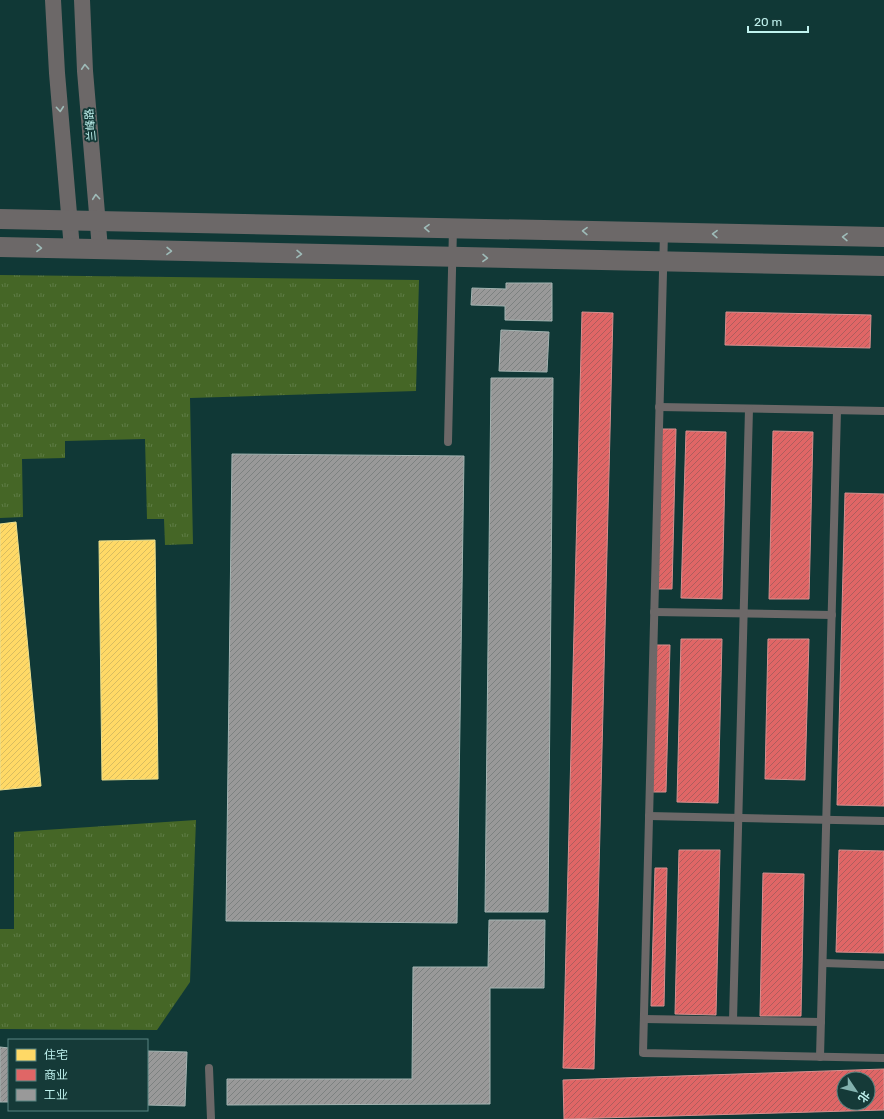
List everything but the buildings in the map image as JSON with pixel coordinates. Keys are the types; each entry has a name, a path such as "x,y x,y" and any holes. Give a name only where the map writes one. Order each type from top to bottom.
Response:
{"street":[{"path":"53,0 57,73 72,249"},
{"name":"兰峰路","path":"82,0 85,71 100,250"},
{"path":"0,219 884,237"},
{"path":"0,247 884,266"}],"lane":[{"path":"448,442 453,228"},
{"path":"664,233 643,1053 884,1058"},
{"path":"659,407 884,411"},
{"path":"733,1020 749,409"},
{"path":"820,1057 837,410"},
{"path":"654,612 832,616"},
{"path":"649,816 884,821"},
{"path":"823,964 884,965"},
{"path":"644,1019 821,1022"},
{"path":"209,1068 211,1119"}],"green space":[{"path":"0,275 419,280 416,391 190,398 193,544 165,545 164,519 147,519 145,439 65,441 65,458 22,459 23,517 0,518"},
{"path":"196,820 190,982 157,1030 0,1029 0,929 14,929 14,832"}]}
